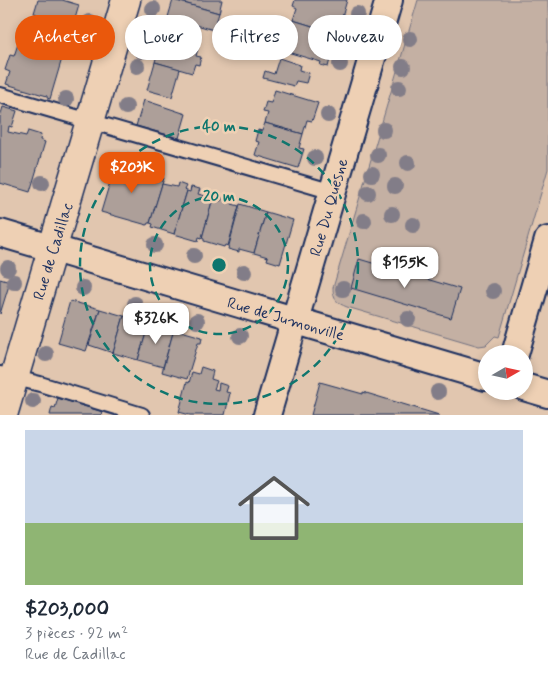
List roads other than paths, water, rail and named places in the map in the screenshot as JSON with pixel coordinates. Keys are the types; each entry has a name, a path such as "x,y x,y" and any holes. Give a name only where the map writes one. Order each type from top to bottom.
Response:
{"street":[{"name":"Rue de Cadillac","path":"3,415 7,376 52,249 126,0"},
{"name":"Rue Du Quesne","path":"268,415 388,0"},
{"name":"Rue de Jumonville","path":"0,233 478,374"},
{"path":"518,345 548,240"},
{"path":"533,390 548,394"}],"lane":[{"path":"0,95 333,192"},
{"path":"7,376 142,415"}]}
